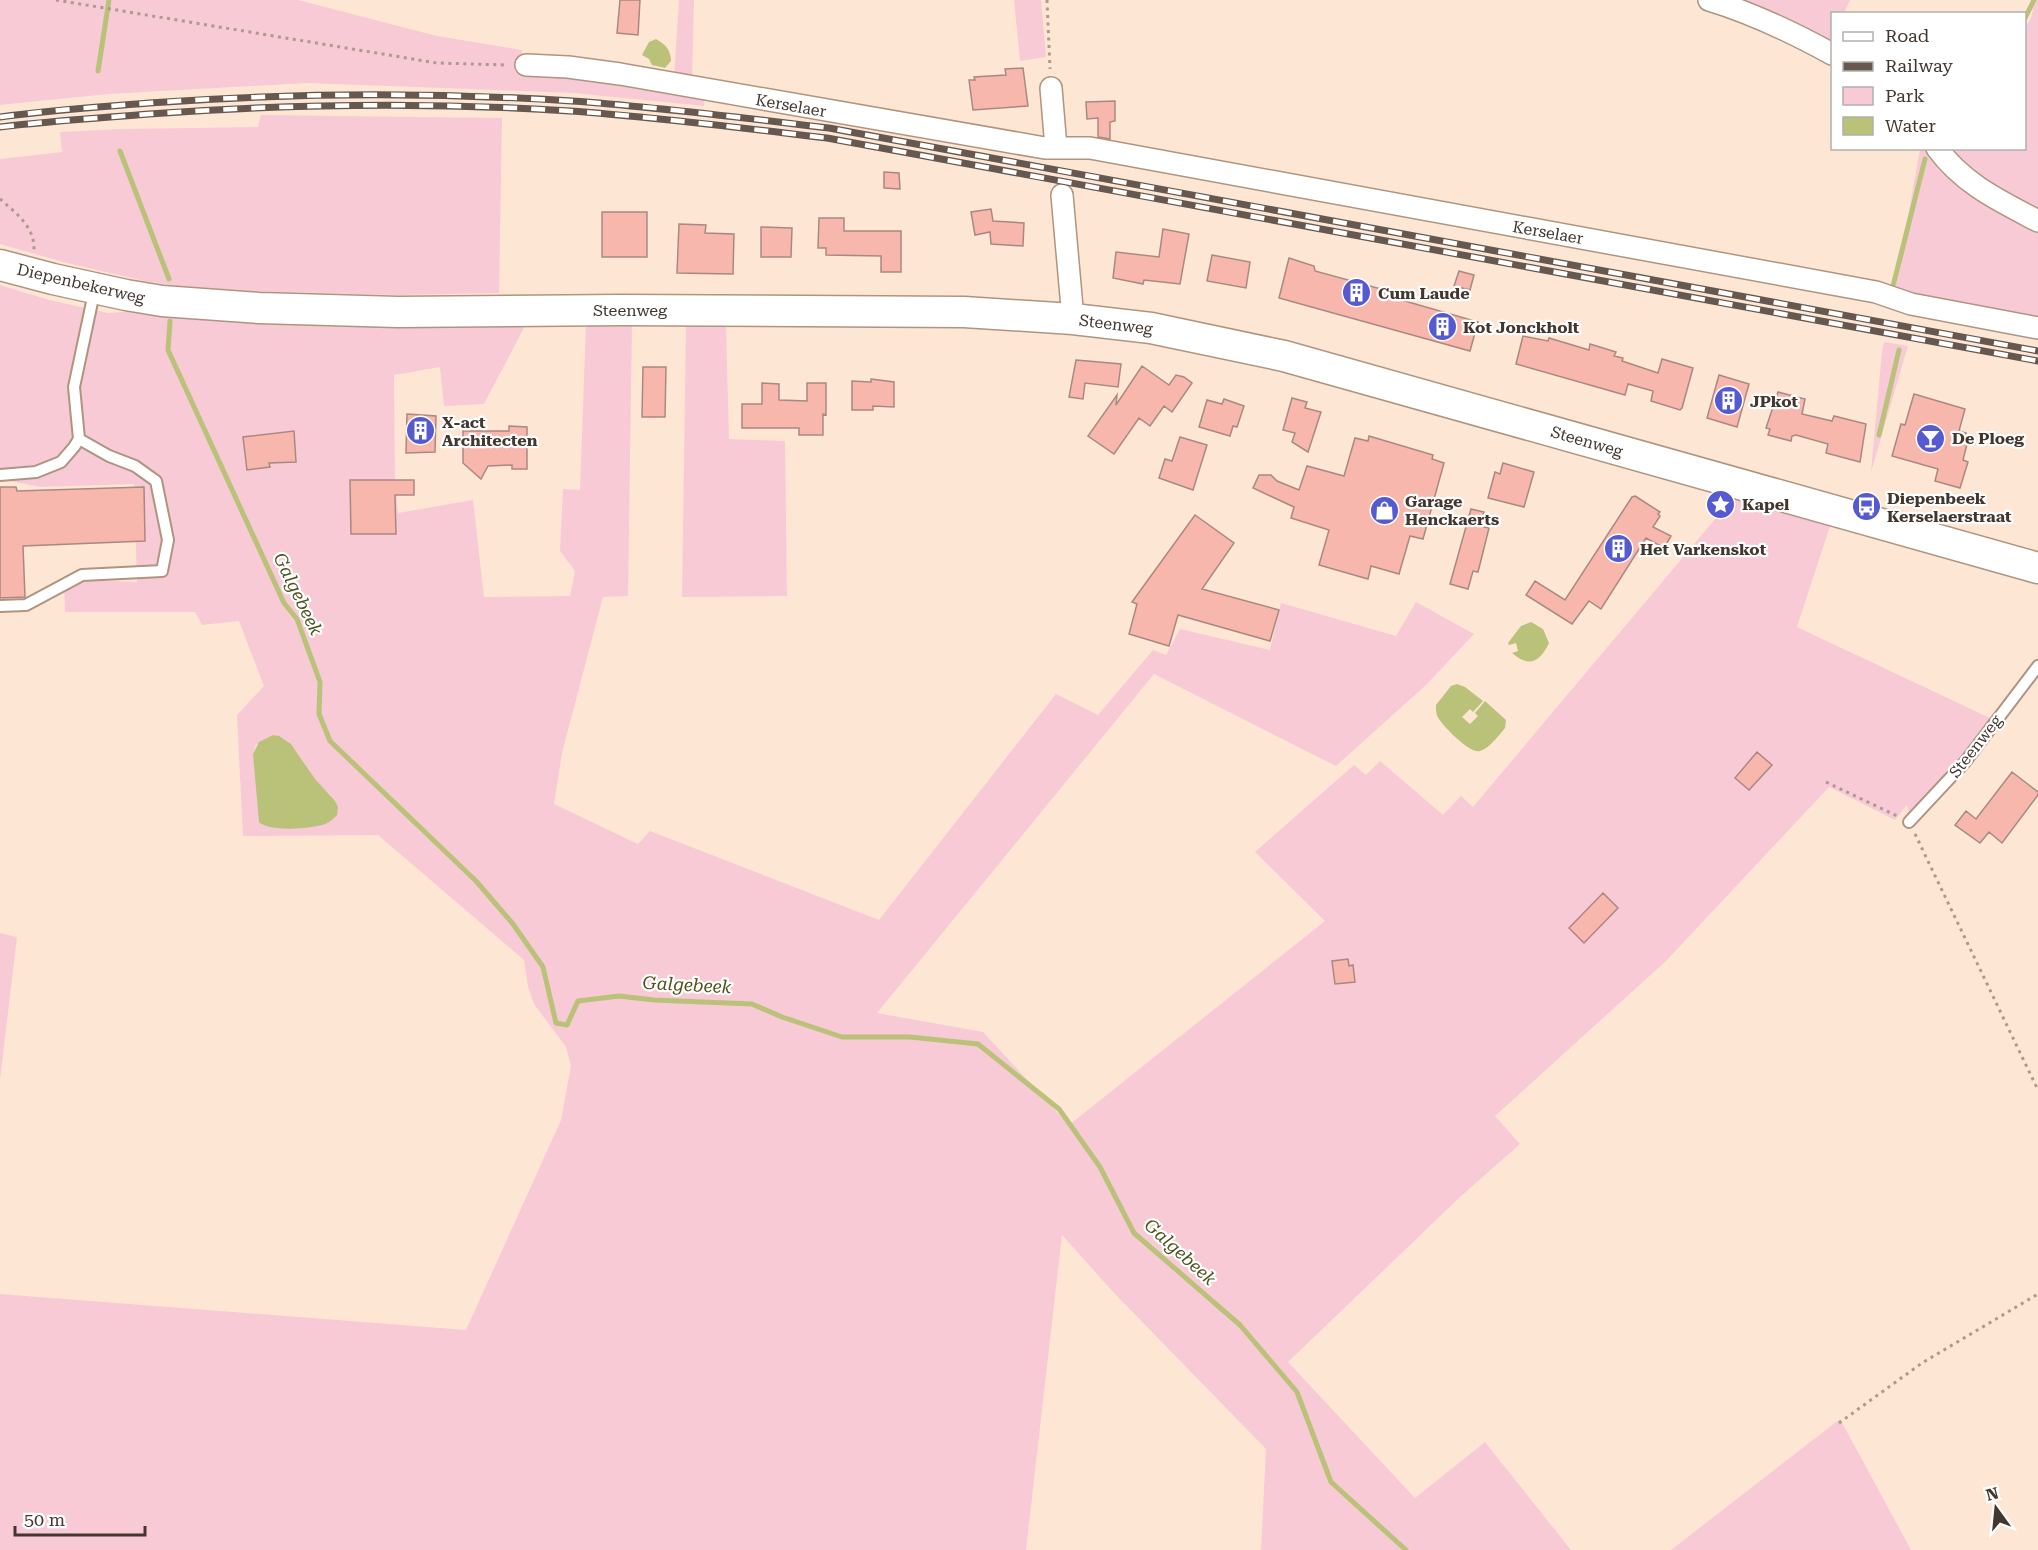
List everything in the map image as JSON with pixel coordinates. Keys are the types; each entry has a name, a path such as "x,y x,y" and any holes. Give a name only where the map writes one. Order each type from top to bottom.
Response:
{"main road":[{"name":"Diepenbekerweg","path":"0,265 95,288 162,301"},
{"name":"Steenweg","path":"162,301 259,308 398,312 642,310 952,312 1073,319 1151,328 1284,356 2038,568"}],"street":[{"path":"1709,0 1736,8 1790,31 1831,53"},
{"name":"Kerselaer","path":"526,65 568,67 620,74 1034,146 1090,148 1876,292 1911,304 2038,328"},
{"path":"1051,88 1056,148"},
{"path":"1939,150 1960,175 1998,200 2038,221"},
{"path":"1062,195 1073,319"}],"lane":[{"path":"0,475 36,472 61,462 79,439 74,387 95,288"},
{"path":"0,606 26,605 82,575 162,571 168,540 156,481 135,466 109,456 79,439"},
{"name":"Steenweg","path":"1909,822 1965,762 2038,666"}],"path":[{"path":"56,0 437,63 526,65"},
{"path":"1047,0 1051,88"},
{"path":"0,199 21,218 34,239 32,273"},
{"path":"1826,782 1909,822 2038,1090"},
{"path":"1839,1423 1922,1363 2038,1294"}],"green space":[{"path":"0,0 298,0 437,36 522,50 521,69 705,94 704,106 574,93 307,83 108,94 0,105"},
{"path":"679,0 694,0 692,80 674,78"},
{"path":"1014,0 1041,0 1046,57 1020,61"},
{"path":"1739,0 1850,0 1844,12 1831,12 1831,42"},
{"path":"2035,0 2038,0 2038,214 1987,185 1948,150 2026,150 2026,26 2031,18"},
{"path":"261,115 502,118 499,293 397,295 201,290 144,281 0,244 0,159 62,152 60,132 258,127"},
{"path":"1920,150 1932,150 2038,225 2038,319 1895,290"},
{"path":"0,285 49,300 108,313 136,311 527,322 484,404 444,406 440,367 394,375 395,481 398,513 473,500 484,597 570,596 575,571 560,551 563,489 580,490 586,323 632,323 628,596 603,597 562,753 554,804 638,844 650,831 879,920 1056,694 1098,715 1153,650 1166,655 1180,629 1270,650 1281,603 1396,636 1416,602 1474,634 1426,685 1336,766 1154,674 877,1013 983,1032 1069,1125 1325,921 1255,852 1354,765 1366,775 1380,761 1443,815 1461,796 1473,807 1732,499 1830,526 1797,627 1990,718 2000,725 1912,826 1907,805 1895,820 1829,787 1666,961 1495,1116 1520,1144 1460,1197 1288,1362 1415,1498 1485,1442 1571,1550 1261,1550 1266,1449 1115,1294 1062,1235 1026,1550 0,1550 0,1294 466,1330 561,1120 571,1066 566,1047 534,1004 528,987 524,960 378,835 243,836 237,715 264,686 239,621 202,625 195,612 65,612 64,579 137,582 134,484 40,487 0,479","holes":["273,735 281,737 292,746 314,779 331,796 253,754 256,745"]},
{"path":"686,324 726,324 729,439 785,441 787,596 682,597"},
{"path":"1884,342 1908,346 1871,472 1882,351"},
{"path":"0,933 17,937 0,1080"},
{"path":"1840,1419 1911,1550 1671,1550"}],"water":[{"path":"656,39 665,45 670,54 671,61 665,68 652,65 649,59 642,55 649,42"},
{"path":"1531,622 1543,629 1549,643 1542,655 1534,661 1518,658 1512,653 1518,651 1516,643 1509,645 1508,643 1521,626"},
{"path":"1457,684 1465,687 1483,701 1473,712 1470,709 1462,717 1470,724 1478,716 1475,713 1485,701 1506,720 1505,728 1497,738 1480,751 1470,749 1458,740 1437,716 1436,705 1451,686"},
{"path":"273,735 291,744 315,779 335,801 338,807 337,815 329,822 319,826 291,829 272,827 259,822 253,754 259,742"}],"building":[{"path":"620,0 640,0 638,35 617,33"},
{"path":"1023,68 1028,106 973,110 969,80 975,80 974,77 1006,75 1005,69"},
{"path":"1115,101 1115,121 1110,122 1110,139 1098,137 1098,118 1087,119 1086,102"},
{"path":"884,172 899,173 900,189 884,188"},
{"path":"991,209 993,221 1024,223 1023,246 991,244 990,232 975,235 971,212"},
{"path":"602,212 647,212 647,257 602,257"},
{"path":"819,218 844,218 844,231 901,231 901,272 881,272 881,256 826,255 826,248 818,248"},
{"path":"679,224 706,225 705,233 734,234 733,274 677,273"},
{"path":"761,227 792,228 791,257 761,257"},
{"path":"1163,229 1189,234 1180,284 1144,280 1143,284 1113,278 1116,252 1159,257"},
{"path":"1212,255 1250,262 1246,288 1207,281"},
{"path":"1289,258 1314,266 1315,271 1392,292 1391,297 1478,322 1470,351 1279,298"},
{"path":"1459,271 1474,275 1470,290 1454,286"},
{"path":"1523,336 1548,341 1549,338 1589,350 1590,344 1616,352 1614,356 1623,358 1622,361 1658,373 1662,359 1693,368 1682,408 1680,410 1651,401 1653,391 1628,384 1625,395 1516,364"},
{"path":"1076,360 1121,364 1118,387 1085,383 1083,399 1069,397"},
{"path":"1142,366 1169,385 1176,375 1192,383 1172,412 1164,406 1150,426 1139,418 1114,454 1088,436 1117,395 1116,405"},
{"path":"643,367 666,367 665,417 642,417"},
{"name":"JPkot","path":"1719,375 1749,384 1737,427 1707,418"},
{"path":"871,379 894,382 894,407 873,406 873,410 852,410 852,381 871,382"},
{"path":"762,383 779,384 779,400 807,401 807,383 826,383 826,415 823,414 823,435 799,435 799,428 742,428 742,404 762,404"},
{"path":"1778,392 1805,399 1802,414 1832,421 1834,416 1866,424 1860,462 1826,453 1828,444 1796,435 1792,436 1791,441 1768,435 1770,429 1766,428"},
{"name":"De Ploeg","path":"1914,394 1965,409 1959,431 1966,433 1964,442 1967,444 1963,460 1968,462 1960,488 1935,481 1938,469 1892,456 1901,424 1905,425"},
{"path":"1292,398 1307,402 1305,408 1321,412 1308,452 1292,442 1295,433 1283,430"},
{"path":"1224,399 1244,406 1237,427 1233,426 1230,436 1199,427 1207,400 1222,404"},
{"name":"X-act Architecten","path":"407,414 436,416 435,452 406,453"},
{"path":"509,426 527,427 527,469 512,469 512,465 488,466 481,479 463,463 463,431 509,431"},
{"path":"294,431 296,462 269,463 270,467 247,470 243,437"},
{"name":"Garage Henckaerts","path":"1369,436 1433,455 1432,459 1444,463 1423,539 1410,536 1399,574 1371,566 1368,579 1319,565 1329,530 1291,518 1294,507 1253,488 1259,475 1271,475 1277,481 1299,490 1307,466 1344,476 1355,438 1368,441"},
{"path":"1180,437 1207,445 1193,490 1159,478 1165,459 1172,461"},
{"path":"1503,463 1534,472 1524,507 1488,498 1495,472 1500,474"},
{"path":"350,480 414,480 414,495 395,495 396,534 351,534"},
{"path":"0,487 16,487 17,491 144,487 145,541 23,546 25,597 0,598"},
{"name":"Het Varkenskot","path":"1635,496 1660,512 1653,527 1671,536 1664,548 1646,538 1601,609 1589,601 1572,624 1526,595 1535,581 1565,600 1632,497"},
{"path":"1471,509 1484,512 1480,526 1489,528 1478,572 1473,571 1468,589 1450,584"},
{"path":"1195,515 1234,543 1202,589 1279,610 1270,641 1178,615 1169,646 1129,634 1137,604 1132,602"},
{"path":"1757,752 1772,765 1749,790 1735,778"},
{"path":"2012,772 2038,792 2038,795 2002,843 1989,832 1980,843 1955,825 1966,811 1976,819"},
{"path":"1603,893 1618,908 1584,943 1569,928"},
{"path":"1348,959 1349,966 1353,965 1355,982 1335,984 1332,961"}],"waterway":[{"name":"Galgebeek","path":"98,71 109,0"},
{"path":"2026,16 2034,0"},
{"name":"Galgebeek","path":"120,151 169,279"},
{"path":"1892,290 1925,159"},
{"name":"Galgebeek","path":"170,321 168,350 284,603 297,619 320,682 319,714 330,741 476,881 513,924 543,967 556,1023 567,1025 578,1001 619,996 654,1000 752,1004 782,1017 842,1037 910,1037 978,1044 1059,1109 1100,1167 1134,1233 1240,1325 1297,1392 1331,1482 1406,1550"},
{"path":"1879,435 1899,350"}],"railway":[{"path":"0,117 37,112 202,100 413,95 519,98 636,106 829,128 2038,351"},
{"path":"0,127 202,111 307,106 412,105 517,108 634,116 827,138 2038,361"}],"place":[{"name":"Cum Laude","path":"1357,293"},
{"name":"Kot Jonckholt","path":"1442,327"},
{"name":"JPkot","path":"1729,401"},
{"name":"X-act Architecten","path":"421,431"},
{"name":"De Ploeg","path":"1931,438"},
{"name":"Kapel","path":"1721,504"},
{"name":"Diepenbeek Kerselaerstraat","path":"1866,507"},
{"name":"Garage Henckaerts","path":"1384,510"},
{"name":"Het Varkenskot","path":"1619,549"}]}
